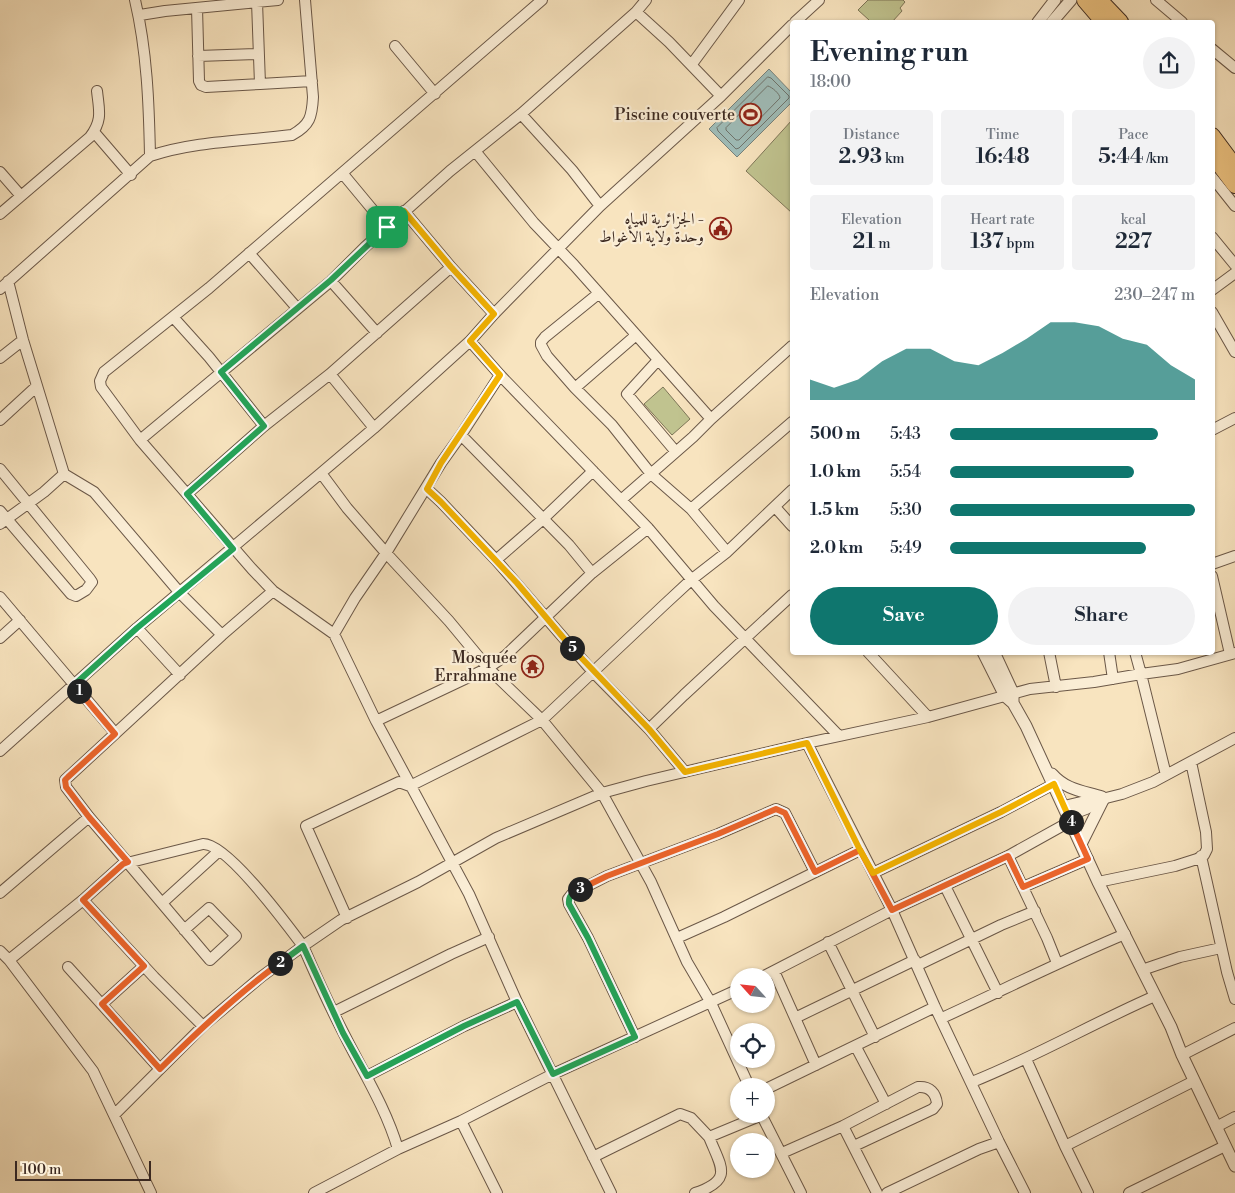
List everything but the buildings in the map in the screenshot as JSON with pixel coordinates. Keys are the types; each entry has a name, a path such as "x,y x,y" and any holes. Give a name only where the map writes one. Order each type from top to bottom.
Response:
{"highway":[{"path":"1085,0 1103,20"},
{"path":"1099,0 1118,20"},
{"path":"1215,140 1235,168"},
{"path":"1215,159 1235,185"}],"street":[{"path":"135,0 140,16 147,84 150,156"},
{"path":"140,16 165,11 278,0"},
{"path":"0,289 150,156 171,149 197,145 292,135 304,128 308,122 312,104 312,81 305,0"},
{"path":"542,0 343,174 173,317 104,372 100,381 101,387 140,440 233,549 273,591 334,634 376,721 452,863 489,937 517,1002 611,1193"},
{"path":"140,440 331,280 404,211 521,114 636,12 646,0"},
{"path":"692,64 739,0"},
{"path":"797,20 818,0"},
{"path":"1040,20 1055,0"},
{"path":"1054,20 1071,0"},
{"path":"1156,0 1180,20"},
{"path":"257,2 260,84"},
{"path":"197,8 199,81 201,86 312,81"},
{"path":"636,12 692,64 721,96"},
{"path":"0,751 137,628 322,473 470,341 600,206 721,96 790,27"},
{"path":"395,46 435,94"},
{"path":"1215,51 1235,68"},
{"path":"198,56 258,54"},
{"path":"0,214 94,132 100,118 97,91"},
{"path":"521,114 572,170 600,206"},
{"path":"94,132 131,174"},
{"path":"475,151 534,223 711,418"},
{"path":"0,172 21,196"},
{"path":"343,174 387,227"},
{"path":"1215,181 1235,206"},
{"path":"404,211 494,314"},
{"path":"1215,241 1235,265"},
{"path":"249,253 297,308"},
{"path":"187,494 264,426 330,374 451,267"},
{"path":"1215,288 1235,272"},
{"path":"331,280 377,333"},
{"path":"8,281 23,340 64,474 94,492 180,593 222,635"},
{"path":"598,294 541,342 541,345 547,356 575,388 612,425 651,474 691,509 727,552"},
{"path":"173,317 221,372 264,426"},
{"path":"1215,317 1235,352"},
{"path":"575,388 635,336"},
{"path":"0,358 23,340"},
{"path":"470,341 500,375 648,528 691,580 839,736"},
{"path":"621,500 790,348"},
{"path":"658,360 627,394 676,452"},
{"path":"330,374 374,428"},
{"path":"334,634 355,598 427,489 441,463 500,375"},
{"path":"0,420 37,386"},
{"path":"1215,428 1235,418"},
{"path":"691,509 790,424"},
{"path":"461,435 569,545 592,573"},
{"path":"0,470 29,502 92,582 86,590 76,596 70,594 2,518 29,502 57,482 64,474"},
{"path":"496,560 543,519 593,471"},
{"path":"322,473 347,508 386,553 449,621 488,668 542,720 602,793 641,863 688,962 711,1003 744,1078"},
{"path":"427,489 496,560 593,672 649,729 685,772"},
{"path":"347,918 306,826 399,782 410,786 542,720 691,580 727,552 790,492"},
{"path":"775,507 790,524"},
{"path":"376,721 488,668 505,656 592,573 648,528"},
{"path":"1215,563 1235,556"},
{"path":"114,1115 203,1026 261,977 303,946 347,918 496,838 602,793 685,772 1011,698 1030,689 1178,669 1233,653 1215,587"},
{"path":"184,930 209,908 236,936 210,960 184,930 128,862 89,817 66,787 65,780 222,635 273,591"},
{"path":"0,597 115,734"},
{"path":"649,729 790,597"},
{"path":"0,638 20,620"},
{"path":"137,628 180,675"},
{"path":"871,655 928,717"},
{"path":"985,655 1026,726 1098,882 1171,1027 1182,1055 1235,1166"},
{"path":"995,655 1011,698"},
{"path":"1050,655 1056,687"},
{"path":"1109,655 1113,679"},
{"path":"1136,655 1166,775"},
{"path":"775,970 892,910 1008,856 1068,814 1103,798 1134,790 1235,738"},
{"path":"807,743 892,910 935,1007 942,1018 999,1142 1025,1193"},
{"path":"1041,761 1062,785 1103,798"},
{"path":"1098,882 1174,866 1197,859 1207,849 1206,832 1191,762"},
{"path":"873,873 1001,812 1054,784"},
{"path":"1081,844 1103,798"},
{"path":"635,1037 588,938 569,904 568,899 572,894 607,876 718,834 776,809 785,813 815,872"},
{"path":"0,893 89,817"},
{"path":"9,960 83,900 123,864 203,844 210,845 249,878 303,946 316,978 343,1033 367,1076 391,1128 398,1149"},
{"path":"677,938 860,850"},
{"path":"162,903 219,851"},
{"path":"1008,856 1035,911 1057,963"},
{"path":"1201,856 1221,948 1235,999"},
{"path":"1023,887 1088,859"},
{"path":"945,886 998,993"},
{"path":"83,900 203,1026"},
{"path":"796,1018 854,990 1035,911"},
{"path":"942,1018 998,993 1057,963 1124,934"},
{"path":"334,1012 489,937"},
{"path":"828,942 854,990 875,1037"},
{"path":"1142,970 1180,957 1221,948"},
{"path":"0,952 9,960 93,1071 151,1193"},
{"path":"68,966 160,1069"},
{"path":"102,1004 144,966"},
{"path":"775,973 816,1065"},
{"path":"314,1193 330,1190 398,1149 462,1121 553,1074 730,994"},
{"path":"972,1082 1026,1059 1155,996"},
{"path":"367,1076 464,1026 517,1002"},
{"path":"775,1085 935,1007"},
{"path":"1182,1055 1235,1028"},
{"path":"856,1047 886,1104"},
{"path":"1026,1059 1088,1193"},
{"path":"1065,1146 1194,1081"},
{"path":"782,1153 843,1126 918,1087 926,1086 932,1090 937,1104 933,1109 854,1146"},
{"path":"593,1157 680,1114 691,1118 709,1137 722,1170 721,1177 716,1183 709,1188 695,1193"},
{"path":"1216,1127 1235,1117"},
{"path":"462,1121 497,1193"},
{"path":"709,1137 741,1123"},
{"path":"767,1123 801,1193"},
{"path":"843,1126 877,1193"},
{"path":"887,1193 980,1149 999,1142"},
{"path":"1129,1193 1225,1146"}],"green space":[{"path":"868,0 903,0 905,2 900,8 902,11 894,20 869,20 858,10"},
{"path":"790,122 790,211 746,171"},
{"path":"663,387 690,419 672,435 644,404"}],"water":[{"name":"Piscine couverte","path":"769,69 790,91 790,104 737,157 709,129"}],"place":[{"name":"Piscine couverte","path":"751,115"},
{"name":"الجزائرية للمياه - وحدة ولاية الأغواط","path":"720,228"},
{"name":"Mosquée Errahmane","path":"533,667"}],"route":[{"path":"404,211 494,314 470,341 500,375 441,463 427,489 517,583 593,672 649,729 685,772 807,743 873,873 1001,812 1054,784 1088,859 1023,887 1008,856 892,910 860,850 815,872 785,813 776,809 718,834 607,876 572,894 568,899 569,904 588,938 635,1037 553,1074 517,1002 464,1026 367,1076 343,1033 316,978 303,946 261,977 203,1026 160,1069 102,1004 144,966 83,900 123,864 128,862 89,817 65,784 65,780 68,777 115,734 74,685 137,628 233,549 187,494 264,426 221,372 331,280 387,227 404,211"}]}
